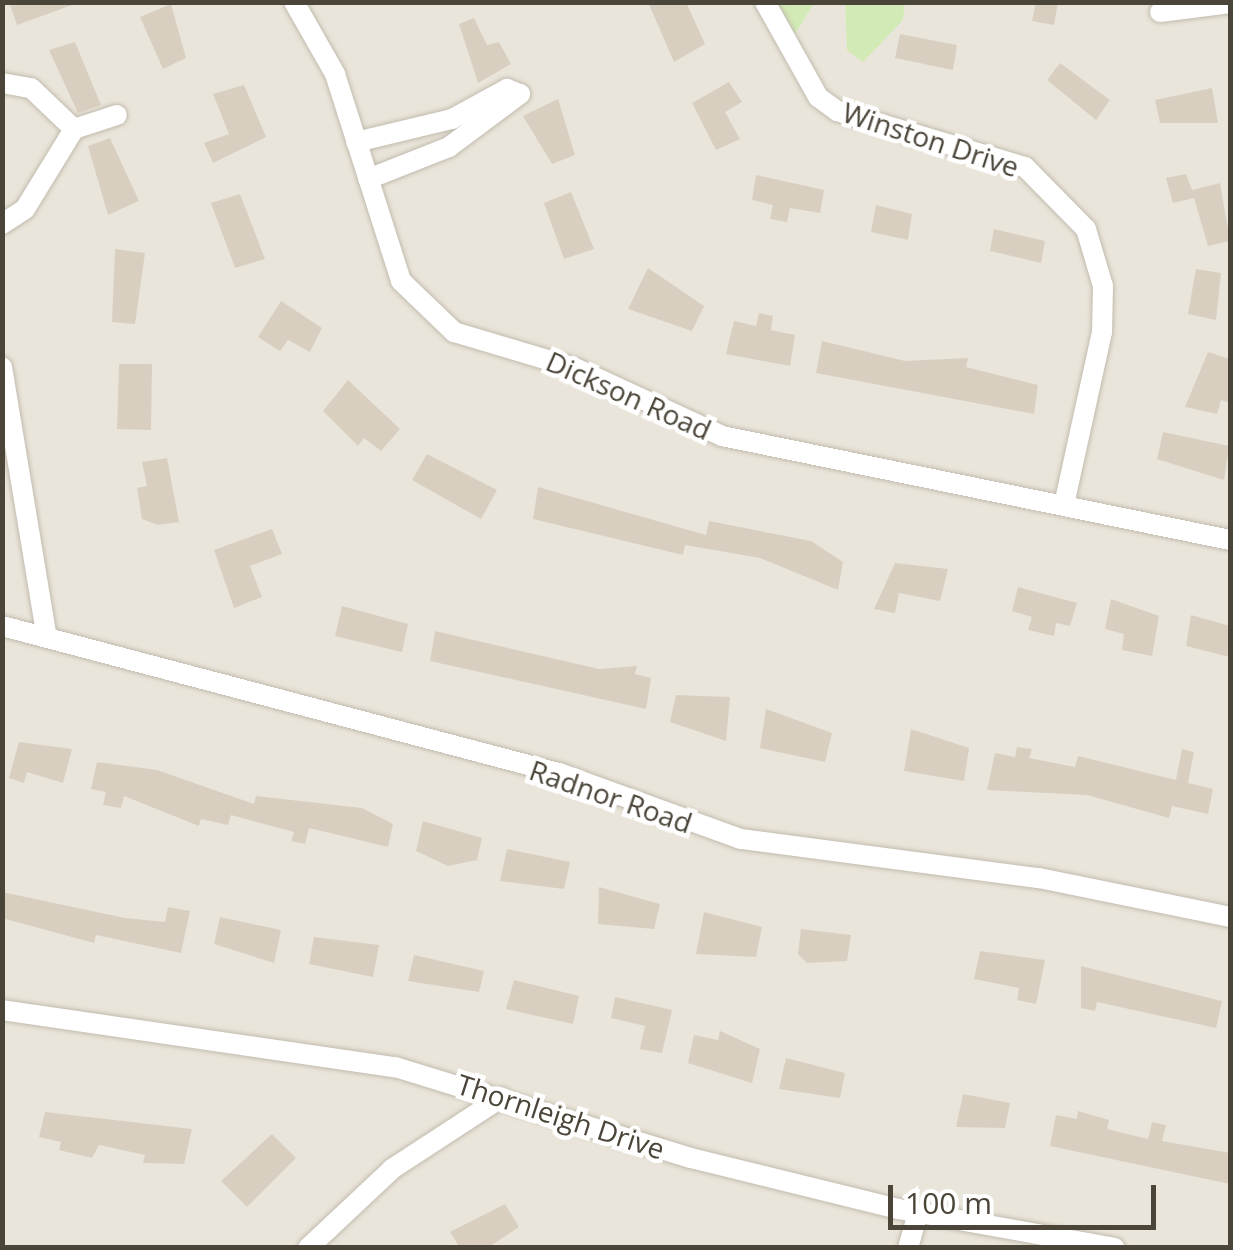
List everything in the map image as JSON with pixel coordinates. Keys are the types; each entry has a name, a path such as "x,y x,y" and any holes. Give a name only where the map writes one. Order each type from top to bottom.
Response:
{"street":[{"name":"Dickson Road","path":"294,2 332,66 405,288 454,332 574,368 722,436 1230,540"},
{"name":"Winston Drive","path":"765,2 818,97 837,111 1026,167 1086,228 1103,286 1102,332 1064,505"},
{"path":"1160,12 1230,2"},
{"path":"2,83 31,88 74,130"},
{"path":"356,142 452,118 507,89 520,94 449,148 368,178"},
{"path":"2,224 25,209 74,130 117,114"},
{"path":"2,367 12,458 46,634"},
{"name":"Radnor Road","path":"2,626 46,634 318,716 562,774 741,839 1039,878 1230,917"},
{"name":"Thornleigh Drive","path":"2,1010 330,1054 502,1097 690,1158 918,1213 1114,1248"},
{"path":"308,1248 392,1170 502,1097"},
{"path":"908,1248 918,1213"}],"shaded area":[{"path":"775,2 794,36 814,3 845,3 847,50 903,20 905,3 1230,3 1230,1247 3,1247 2,3"}],"green space":[{"path":"775,3 814,3 794,36"},
{"path":"845,3 905,3 903,20 863,62 847,50"}],"building":[{"path":"9,2 75,2 75,4 17,25"},
{"path":"648,2 686,2 705,44 674,62"},
{"path":"1036,2 1058,2 1054,25 1032,21"},
{"path":"171,4 186,58 163,69 140,17"},
{"path":"474,18 487,45 499,42 511,64 478,83 459,24"},
{"path":"900,34 957,45 953,70 895,58"},
{"path":"75,42 101,105 78,113 49,50"},
{"path":"1060,63 1110,100 1096,120 1047,80"},
{"path":"729,82 742,102 725,112 740,139 716,150 692,103"},
{"path":"244,85 266,137 213,163 204,143 229,134 213,94"},
{"path":"1212,88 1218,123 1160,123 1155,100"},
{"path":"558,99 575,155 552,164 523,116"},
{"path":"110,138 139,201 108,215 88,146"},
{"path":"1186,174 1192,190 1220,183 1230,241 1208,246 1194,198 1173,203 1166,178"},
{"path":"756,175 824,190 820,213 790,208 787,222 770,219 773,205 752,200"},
{"path":"571,192 594,249 564,259 544,203"},
{"path":"240,194 265,259 235,268 211,203"},
{"path":"876,205 912,214 908,240 871,232"},
{"path":"994,229 1045,241 1041,263 990,251"},
{"path":"115,249 145,253 135,324 112,322"},
{"path":"648,268 704,306 692,331 628,309"},
{"path":"1196,269 1221,273 1216,320 1188,314"},
{"path":"281,301 322,328 310,352 288,340 280,351 258,337"},
{"path":"759,313 773,316 771,330 795,335 790,366 726,354 734,321 756,326"},
{"path":"822,341 905,361 968,358 966,367 1038,385 1034,414 816,373"},
{"path":"1208,352 1230,359 1230,403 1221,400 1217,414 1185,407"},
{"path":"119,364 152,364 151,430 117,429"},
{"path":"348,380 400,429 381,451 364,438 358,446 323,411"},
{"path":"1163,432 1229,446 1224,480 1157,459"},
{"path":"427,454 497,490 481,519 412,480"},
{"path":"167,458 179,522 158,525 142,519 137,488 147,486 142,462"},
{"path":"538,487 706,535 709,521 811,541 843,562 838,590 760,558 685,545 683,555 533,519"},
{"path":"272,529 282,554 250,566 262,597 234,608 214,550"},
{"path":"895,563 948,569 940,601 899,593 895,613 874,609"},
{"path":"1018,587 1077,603 1070,626 1056,623 1054,636 1028,630 1032,617 1012,611"},
{"path":"1111,599 1159,616 1152,656 1122,650 1124,634 1105,629"},
{"path":"342,606 408,624 402,652 335,636"},
{"path":"1191,615 1230,626 1230,657 1186,646"},
{"path":"435,631 599,669 637,666 635,674 651,678 646,709 430,661"},
{"path":"676,695 730,697 726,741 670,722"},
{"path":"766,709 832,733 825,762 760,748"},
{"path":"911,729 969,748 964,781 904,771"},
{"path":"19,742 72,749 63,783 27,772 24,783 9,778"},
{"path":"1017,747 1032,749 1029,758 1075,767 1078,756 1176,780 1182,749 1194,752 1188,783 1213,789 1208,814 1172,806 1169,818 1087,795 987,790 995,753 1015,757"},
{"path":"97,762 157,770 254,804 256,796 362,808 393,824 388,847 309,828 305,844 291,841 294,832 231,815 228,825 201,819 199,826 124,796 121,808 103,805 106,792 91,789"},
{"path":"423,821 482,838 477,860 448,866 416,851"},
{"path":"507,849 570,862 564,889 500,881"},
{"path":"599,887 660,904 654,929 598,924"},
{"path":"2,892 125,918 165,922 168,907 190,911 181,953 96,935 94,943 2,918"},
{"path":"704,912 762,927 756,957 696,954"},
{"path":"220,917 281,930 274,963 214,944"},
{"path":"801,929 851,935 847,961 807,963 798,954"},
{"path":"314,937 379,945 373,977 309,964"},
{"path":"980,951 1045,960 1036,1004 1017,1000 1019,988 974,979"},
{"path":"414,955 484,971 479,992 408,981"},
{"path":"1081,966 1222,1001 1216,1028 1097,1002 1095,1011 1081,1008"},
{"path":"514,980 579,996 573,1024 506,1009"},
{"path":"615,997 672,1010 662,1053 640,1049 645,1026 611,1018"},
{"path":"720,1031 760,1049 752,1083 688,1063 694,1035 718,1040"},
{"path":"786,1058 845,1073 840,1098 779,1089"},
{"path":"963,1094 1010,1103 1005,1128 956,1127"},
{"path":"1078,1111 1109,1120 1107,1129 1148,1139 1152,1122 1166,1125 1162,1141 1230,1153 1230,1184 1050,1146 1056,1115 1077,1119"},
{"path":"45,1112 192,1129 184,1164 143,1163 145,1155 99,1145 92,1158 59,1150 61,1142 39,1137"},
{"path":"272,1134 296,1158 247,1207 221,1181"},
{"path":"505,1204 519,1227 487,1248 460,1248 450,1232"}]}
